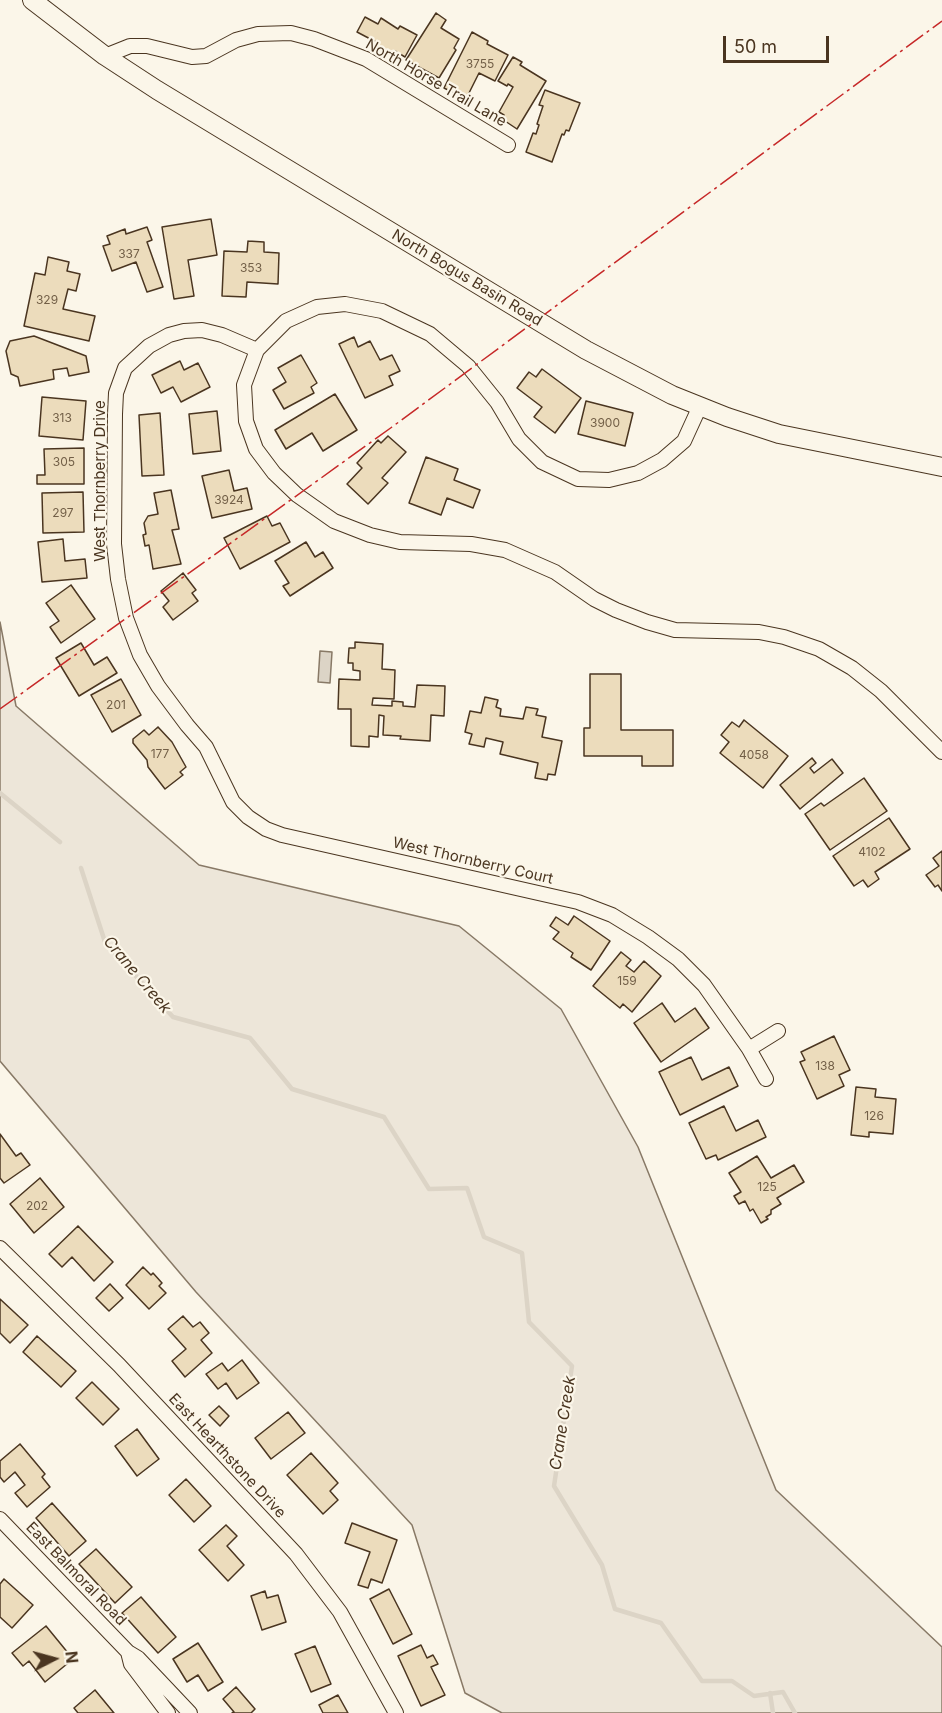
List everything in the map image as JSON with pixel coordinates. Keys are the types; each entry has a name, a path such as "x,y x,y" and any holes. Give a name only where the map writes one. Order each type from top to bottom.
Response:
{"street":[{"name":"North Bogus Basin Road","path":"32,0 105,56 157,90 586,350 672,394 779,434 942,467"},
{"name":"North Horse Trail Lane","path":"105,56 130,46 147,46 192,57 207,56 236,40 258,34 291,33 314,39 366,59 508,145"},
{"path":"700,406 684,441 662,460 638,473 609,480 578,479 542,462 519,439 497,402 468,366 430,334 382,311 345,304 317,307 286,321 257,350 244,386 246,421 256,448 274,472 297,495 334,521 370,535 400,542 471,544 505,550 555,572 609,607 656,625 675,630 759,632 784,637 819,649 860,674 942,752"},
{"name":"West Thornberry Drive","path":"187,725 140,655 126,618 114,544 116,393 125,368 149,346 169,335 202,330 222,335 257,350"},
{"name":"West Thornberry Court","path":"187,725 206,747 233,802 248,817 266,829 578,902 612,915 648,937 678,959 704,985 749,1049 766,1079"},
{"path":"749,1049 778,1031"},
{"name":"East Hearthstone Drive","path":"0,1248 119,1365 296,1554 340,1612 396,1713"},
{"name":"East Balmoral Road","path":"0,1519 190,1713"},
{"name":"East Balmoral Road","path":"128,1652 131,1664 168,1713"}],"shaded area":[{"path":"0,622 16,706 199,865 459,926 561,1009 638,1147 776,1490 942,1647 942,1713 502,1713 465,1693 412,1525 196,1292 0,1061"},
{"path":"320,651 332,652 330,683 318,682"}],"building":[{"path":"436,13 446,20 441,28 459,39 454,48 456,50 439,78 406,60"},
{"path":"365,17 378,24 381,18 398,29 400,26 417,35 405,57 395,51 393,55 376,46 378,43 357,32"},
{"path":"472,32 488,41 487,44 508,55 495,81 479,73 466,99 444,88"},
{"path":"513,57 522,62 520,65 546,81 517,129 502,119 504,115 499,112 513,87 498,81"},
{"path":"545,90 580,103 569,131 566,130 564,135 562,134 552,162 526,152 533,133 536,134 539,125 537,124 543,106 539,105"},
{"path":"211,219 217,255 188,260 194,296 174,299 162,227"},
{"path":"147,227 152,240 147,242 163,287 147,292 136,262 112,271 103,246 110,244 107,236 125,229 126,234"},
{"path":"248,241 264,242 264,252 279,253 278,284 247,282 246,297 222,296 224,251 247,252"},
{"path":"48,257 69,262 67,271 80,274 76,291 68,289 63,309 95,316 89,341 24,326 35,273 45,275"},
{"path":"34,336 86,356 89,372 69,376 67,368 53,370 54,379 20,386 18,377 11,374 6,351 10,341"},
{"path":"354,337 358,347 370,341 380,360 392,355 400,371 389,376 393,385 365,398 339,344"},
{"path":"301,355 317,383 311,387 314,393 284,409 273,390 286,382 278,368"},
{"path":"180,361 184,370 198,363 210,387 181,402 173,387 161,393 152,375"},
{"path":"542,369 581,398 555,433 534,417 542,407 517,388 529,372 536,377"},
{"path":"335,394 357,430 323,451 312,433 286,449 275,430"},
{"path":"42,397 86,401 83,440 39,436"},
{"path":"586,401 633,413 625,446 578,434"},
{"path":"217,411 221,451 193,454 189,414"},
{"path":"160,413 164,475 142,476 139,415"},
{"path":"388,436 406,452 382,478 388,483 368,504 347,484 362,468 357,463 378,440 381,443"},
{"path":"84,448 84,484 37,484 37,475 45,475 44,449"},
{"path":"426,457 458,469 454,480 480,490 473,508 447,498 441,515 409,503"},
{"path":"229,470 234,491 247,488 252,509 212,518 202,476"},
{"path":"171,490 179,529 172,530 181,564 153,569 149,545 145,546 144,523 148,516 158,514 154,493"},
{"path":"83,492 84,532 43,533 42,493"},
{"path":"267,516 272,526 280,523 290,542 240,569 224,538"},
{"path":"63,539 65,561 85,559 87,578 42,582 38,542"},
{"path":"306,542 315,557 323,552 333,568 290,596 283,586 289,583 275,561"},
{"path":"183,573 196,590 192,593 198,601 173,620 163,607 169,601 161,591"},
{"path":"71,585 95,619 61,643 50,627 59,621 46,603"},
{"path":"355,642 383,644 382,669 395,670 394,699 373,698 372,705 392,706 392,701 403,702 403,706 415,707 417,685 445,686 444,716 431,715 430,741 400,739 401,736 383,735 384,716 379,715 378,737 369,736 369,747 351,746 351,709 338,709 339,679 360,680 360,671 353,670 353,663 348,663 349,648 355,648"},
{"path":"81,643 94,665 107,657 117,673 79,696 56,658"},
{"path":"590,674 621,674 621,730 673,730 673,766 642,766 642,756 584,756 584,728 590,728"},
{"path":"121,679 141,715 112,732 91,695"},
{"path":"485,697 498,700 496,707 501,709 500,716 523,719 526,707 538,709 536,715 546,717 542,737 562,741 555,775 548,774 547,780 535,778 538,763 500,754 503,742 486,738 484,747 469,744 472,734 465,732 470,711 481,713"},
{"path":"744,720 788,756 763,788 720,753 729,742 721,735 732,722 739,727"},
{"path":"158,727 172,742 186,767 180,772 183,775 165,789 133,743 133,739 144,730 149,735"},
{"path":"812,758 816,763 810,768 814,773 832,759 843,773 800,809 780,785"},
{"path":"864,778 887,811 830,850 805,814 821,803 824,806"},
{"path":"889,818 910,849 875,872 879,879 868,887 863,880 854,886 833,856"},
{"path":"942,851 942,891 938,885 935,887 926,875 939,866 933,858"},
{"path":"574,916 610,941 591,970 571,957 573,953 553,939 559,932 550,926 556,917 568,925"},
{"path":"621,952 631,960 626,966 634,972 644,961 661,976 632,1012 623,1004 620,1008 593,986"},
{"path":"662,1003 675,1022 695,1008 709,1028 661,1062 634,1023"},
{"path":"834,1036 850,1070 839,1075 844,1086 817,1099 800,1062 805,1060 801,1052"},
{"path":"691,1057 702,1080 729,1067 738,1086 680,1115 659,1072"},
{"path":"856,1087 876,1089 875,1097 896,1099 893,1134 869,1132 869,1137 851,1135"},
{"path":"724,1106 736,1131 758,1120 766,1137 718,1160 716,1155 706,1159 689,1123"},
{"path":"0,1134 16,1156 21,1153 30,1165 4,1183 0,1178"},
{"path":"757,1156 771,1178 794,1165 804,1182 777,1198 781,1204 771,1210 771,1214 766,1217 768,1219 761,1223 753,1209 750,1211 745,1201 739,1204 734,1196 741,1192 729,1173"},
{"path":"40,1178 64,1207 34,1233 10,1204"},
{"path":"78,1226 113,1262 94,1281 72,1257 62,1267 49,1254"},
{"path":"143,1267 151,1275 153,1273 162,1283 159,1286 166,1293 149,1309 126,1285"},
{"path":"110,1284 123,1298 109,1311 96,1298"},
{"path":"0,1299 28,1325 10,1343 0,1333"},
{"path":"183,1316 193,1327 200,1322 209,1333 201,1340 212,1353 185,1377 172,1361 186,1349 168,1329"},
{"path":"37,1336 76,1371 61,1387 23,1352"},
{"path":"242,1360 259,1383 237,1399 226,1383 218,1389 206,1374 222,1363 228,1371"},
{"path":"92,1382 119,1409 103,1425 76,1398"},
{"path":"219,1406 229,1416 220,1426 209,1415"},
{"path":"288,1412 305,1433 271,1459 255,1438"},
{"path":"137,1429 159,1459 137,1476 115,1446"},
{"path":"20,1444 45,1474 42,1477 50,1487 27,1507 15,1493 25,1485 15,1472 4,1482 0,1477 0,1461"},
{"path":"311,1453 338,1483 330,1491 338,1500 323,1514 287,1475"},
{"path":"186,1479 211,1506 194,1522 169,1495"},
{"path":"52,1503 86,1541 69,1556 36,1518"},
{"path":"352,1523 397,1540 382,1583 371,1579 368,1588 358,1585 370,1552 345,1543"},
{"path":"226,1525 237,1536 227,1546 244,1565 228,1581 199,1550"},
{"path":"96,1549 132,1587 115,1603 79,1564"},
{"path":"4,1579 33,1605 12,1628 0,1617 0,1584"},
{"path":"389,1589 412,1634 393,1644 370,1599"},
{"path":"265,1591 267,1598 278,1595 286,1622 262,1630 251,1596"},
{"path":"141,1597 176,1637 158,1653 122,1613"},
{"path":"46,1626 73,1659 45,1682 29,1661 23,1666 12,1653"},
{"path":"198,1643 223,1682 208,1691 198,1675 187,1682 173,1659"},
{"path":"421,1645 427,1658 433,1655 438,1664 431,1667 445,1695 421,1706 398,1656"},
{"path":"315,1646 331,1684 311,1692 295,1654"},
{"path":"236,1687 255,1709 251,1713 232,1713 234,1712 223,1699"},
{"path":"95,1690 114,1713 78,1713 74,1708"},
{"path":"338,1695 348,1713 323,1713 319,1705"}],"waterway":[{"name":"Crane Creek","path":"0,793 60,842"},
{"name":"Crane Creek","path":"81,868 105,942 173,1017 250,1038 292,1089 384,1117 429,1189 467,1188 484,1237 522,1253 529,1322 572,1366 554,1486 602,1565 615,1609 661,1623 702,1681 732,1681 754,1696 783,1692 795,1713"},
{"path":"770,1693 773,1713"}],"power":[{"path":"0,709 392,427 942,21"}]}
